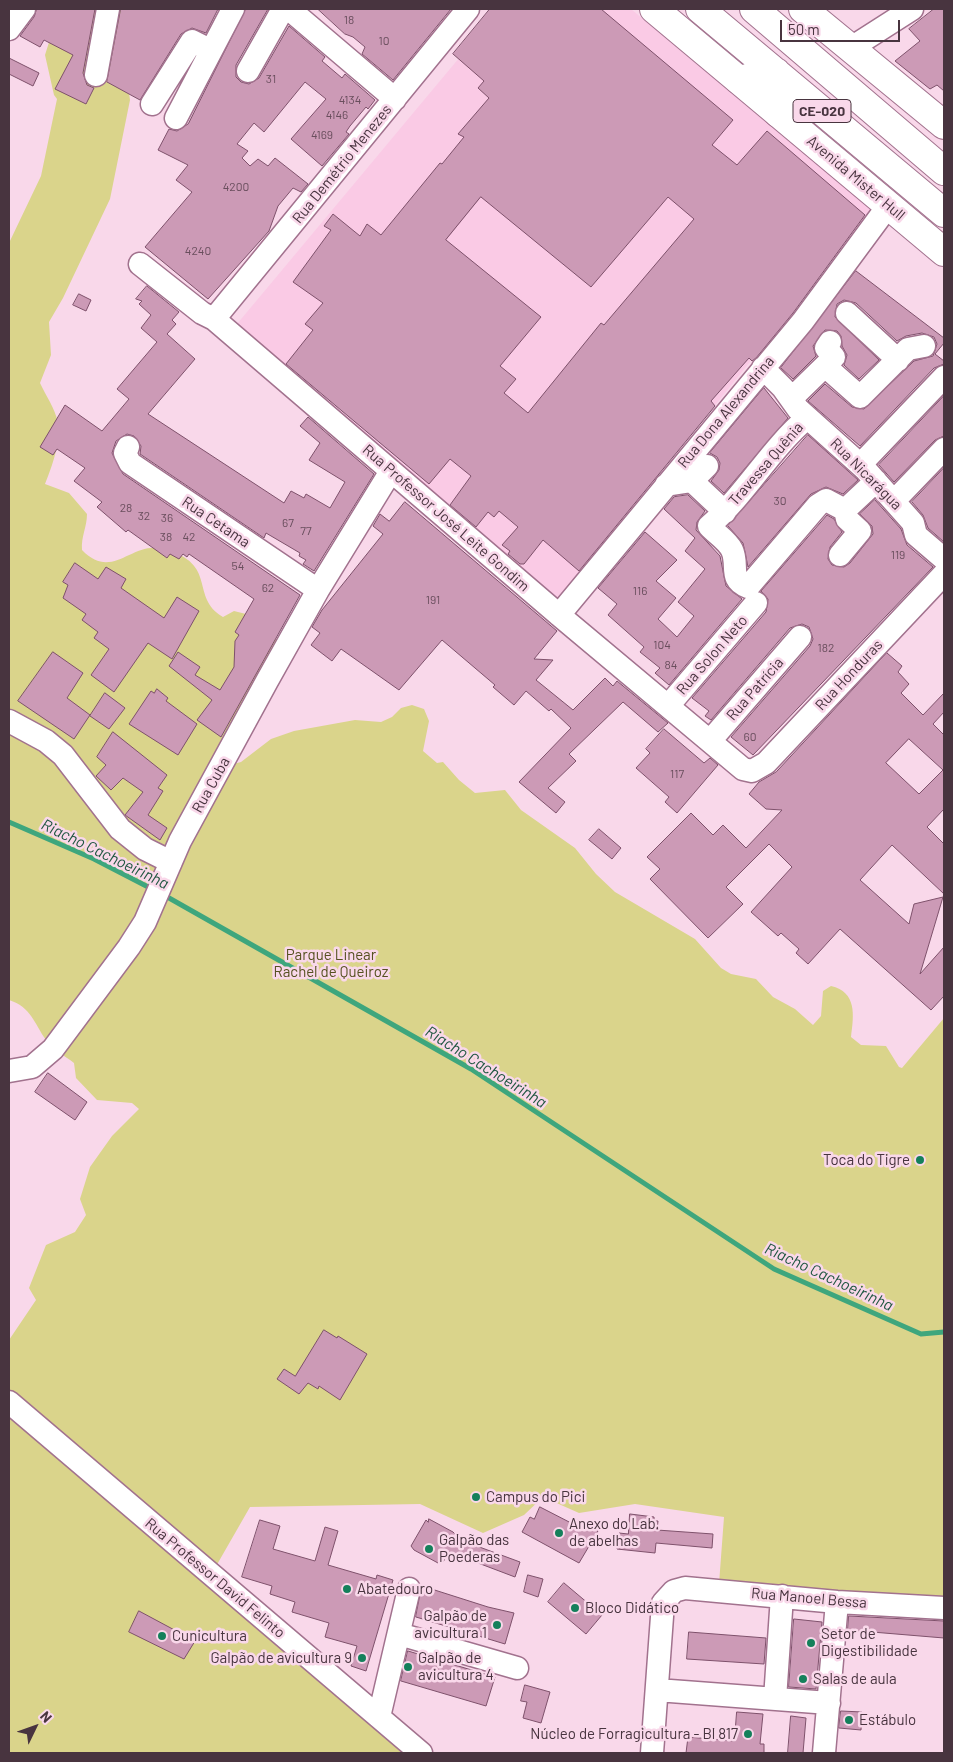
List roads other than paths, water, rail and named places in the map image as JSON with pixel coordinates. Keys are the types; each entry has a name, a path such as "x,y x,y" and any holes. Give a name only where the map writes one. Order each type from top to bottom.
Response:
{"main road":[{"name":"Avenida Mister Hull","path":"654,9 944,252"},
{"name":"Avenida Mister Hull","path":"700,9 944,213"},
{"name":"CE-020","path":"754,9 944,171"},
{"path":"804,9 944,125"},
{"path":"739,80 779,75 778,113"}],"street":[{"path":"9,29 24,9"},
{"path":"96,75 108,9"},
{"path":"176,118 233,9"},
{"path":"248,71 283,9"},
{"path":"289,9 395,99"},
{"name":"Rua Demétrio Menezes","path":"214,319 468,9"},
{"path":"850,48 912,9"},
{"path":"152,104 192,41 210,50"},
{"name":"Rua Dona Alexandrina","path":"559,615 803,321 888,206"},
{"name":"Rua Professor José Leite Gondim","path":"140,264 202,313 214,319 559,615 743,769 752,771"},
{"path":"847,313 898,360"},
{"path":"791,399 834,357 826,348 830,342"},
{"path":"825,366 858,397 908,349 924,346"},
{"name":"Rua Nicarágua","path":"763,368 807,418 861,464 913,523 916,535 944,559"},
{"path":"861,464 944,377"},
{"name":"Travessa Quênia","path":"807,418 793,430 725,512 709,526 731,548 735,561 734,576 748,588 823,501 834,503 845,510"},
{"name":"Rua Cetama","path":"128,447 125,453 130,463 318,590"},
{"path":"894,501 944,449"},
{"name":"Rua Cuba","path":"9,1072 32,1067 54,1049 129,947 150,910 169,866 267,680 318,590 391,471"},
{"path":"666,484 699,473 725,512"},
{"path":"840,555 860,531 849,521 845,510 876,480"},
{"name":"Rua Honduras","path":"752,771 766,763 944,574"},
{"name":"Rua Solon Neto","path":"668,706 756,603"},
{"name":"Rua Patrícia","path":"710,741 800,637"},
{"path":"9,720 46,741 63,755 120,829 169,866"},
{"name":"Rua Professor David Felinto","path":"9,1402 421,1753"},
{"path":"379,1717 409,1588"},
{"name":"Rua Manoel Bessa","path":"657,1690 663,1603 674,1591 685,1588 837,1602 944,1608"},
{"path":"775,1699 782,1596"},
{"path":"824,1753 837,1602"},
{"path":"399,1634 517,1668"},
{"path":"652,1753 657,1690 829,1703"}],"waterway":[{"name":"Riacho Cachoeirinha","path":"9,822 94,859 152,889"},
{"name":"Riacho Cachoeirinha","path":"162,894 471,1069 774,1269 921,1334 944,1332"}],"place":[{"name":"Toca do Tigre","path":"920,1160"},
{"name":"Campus do Pici","path":"476,1497"},
{"name":"Anexo do Lab. de abelhas","path":"559,1533"},
{"name":"Galpão das Poederas","path":"429,1549"},
{"name":"Abatedouro","path":"347,1589"},
{"name":"Bloco Didático","path":"575,1608"},
{"name":"Galpão de avicultura 1","path":"497,1625"},
{"name":"Cunicultura","path":"162,1636"},
{"name":"Setor de Digestibilidade","path":"811,1643"},
{"name":"Galpão de avicultura 9","path":"362,1658"},
{"name":"Galpão de avicultura 4","path":"408,1667"},
{"name":"Salas de aula","path":"803,1679"},
{"name":"Estábulo","path":"849,1720"},
{"name":"Núcleo de Forragicultura - Bl 817","path":"748,1734"}],"park label":[{"name":"Parque Linear Rachel de Queiroz","path":"331,964"}]}
